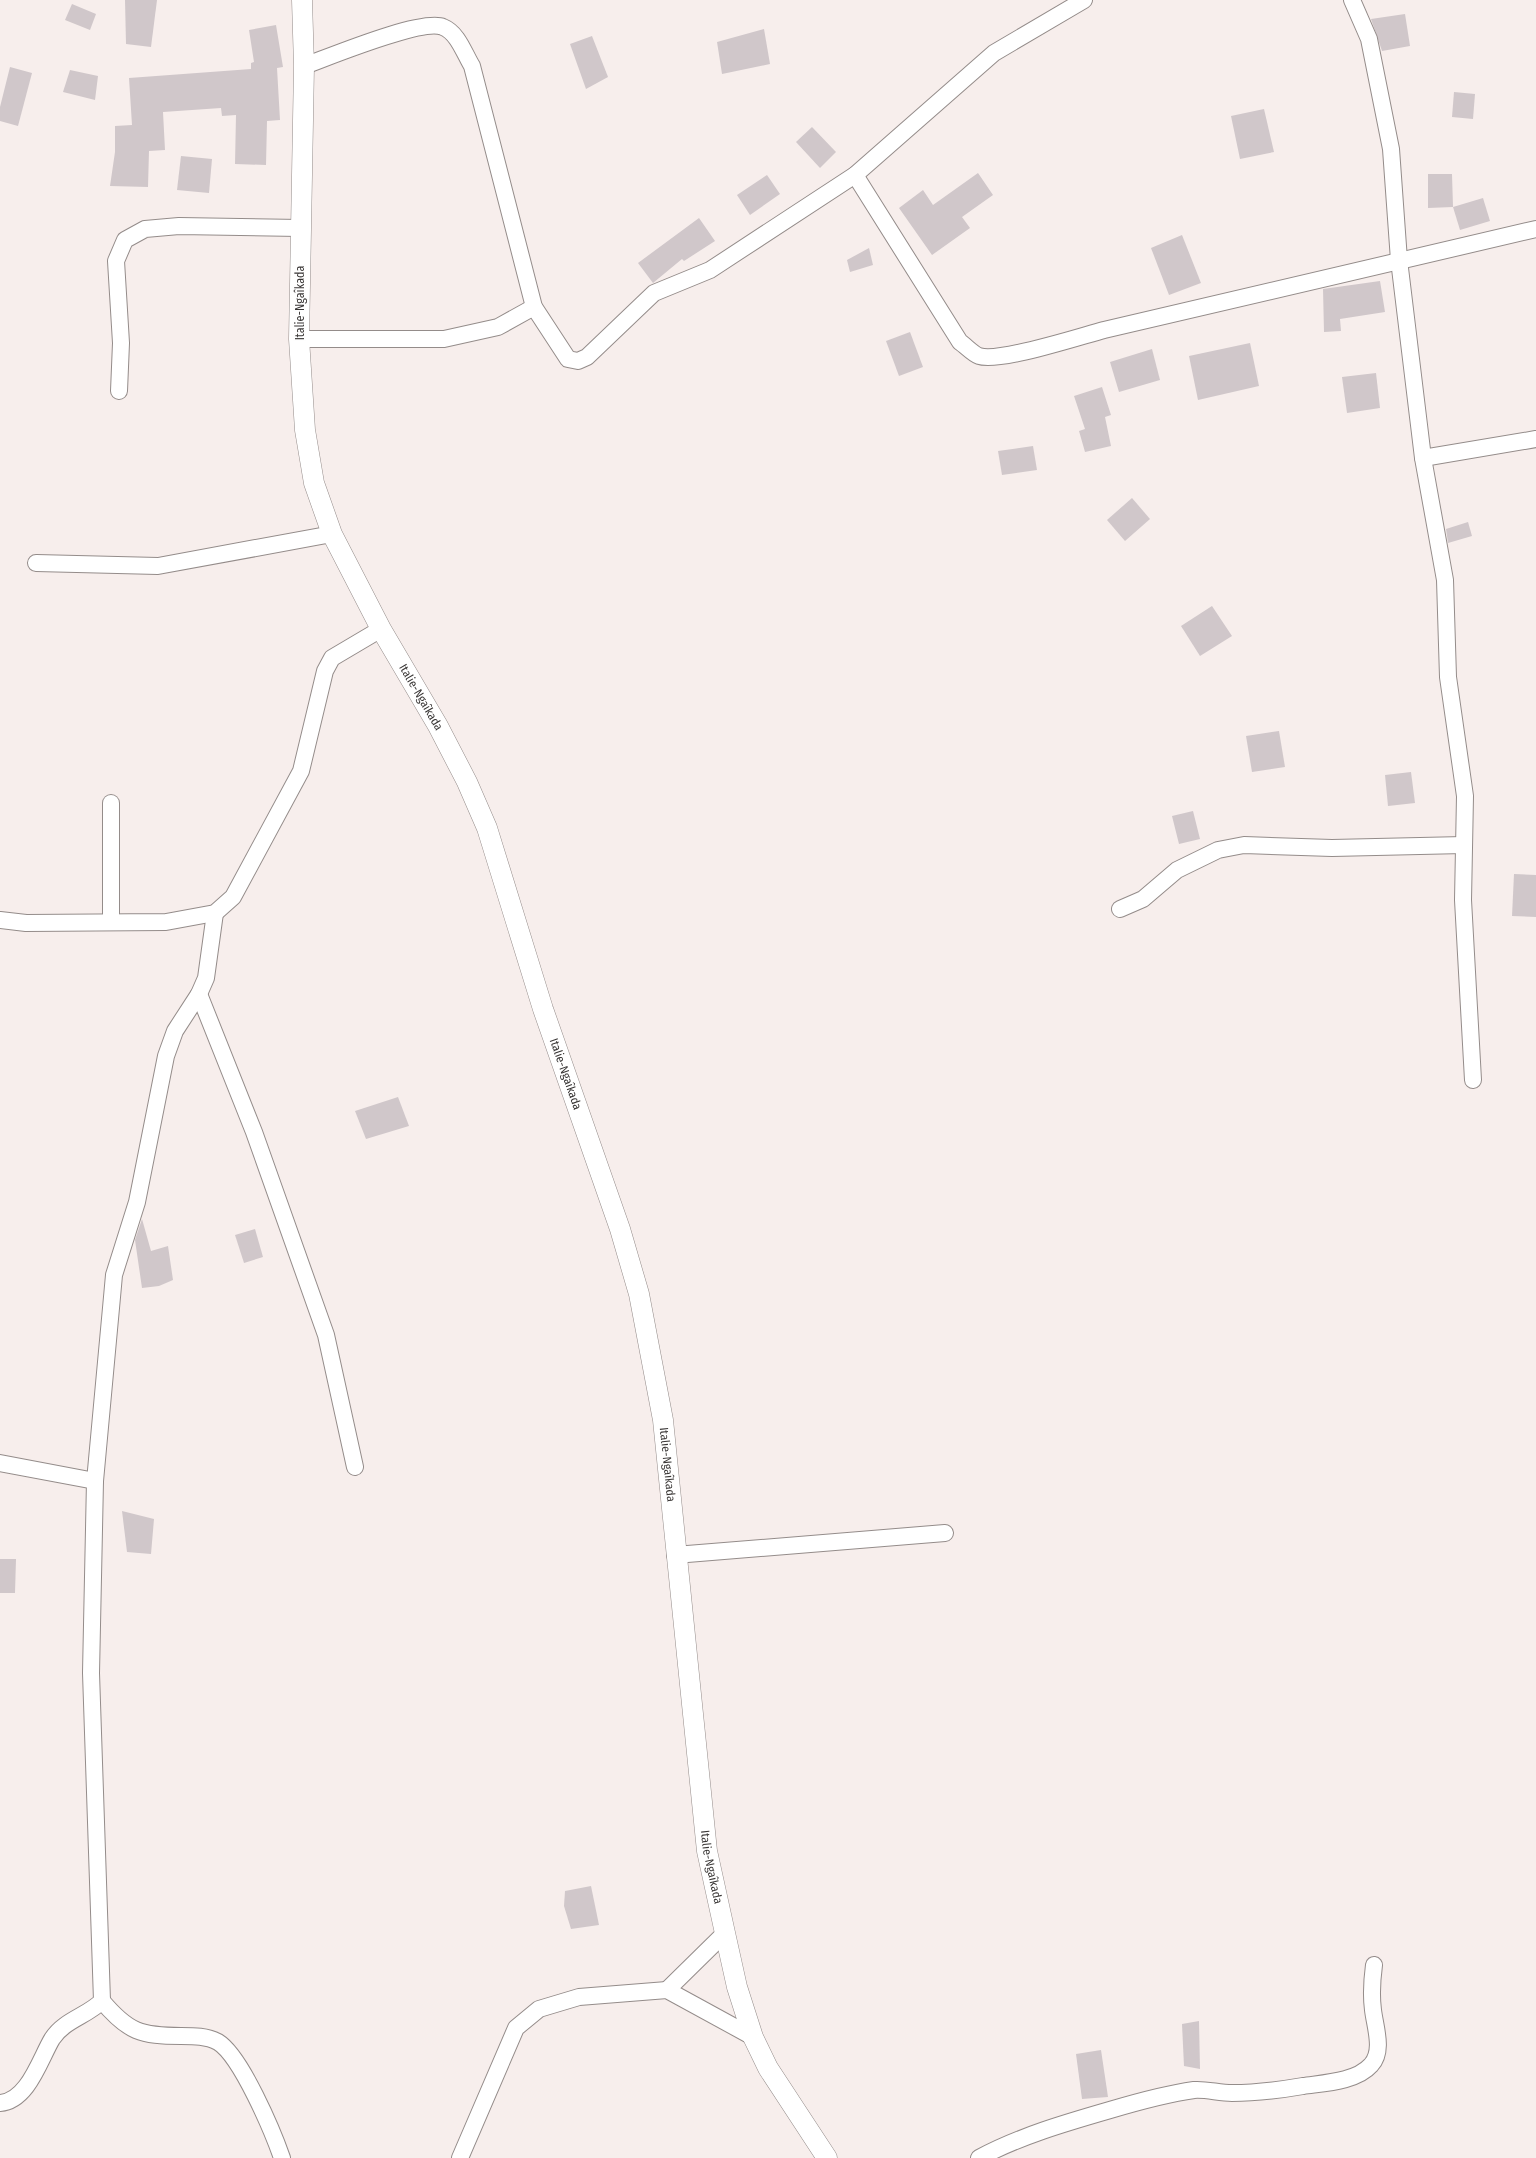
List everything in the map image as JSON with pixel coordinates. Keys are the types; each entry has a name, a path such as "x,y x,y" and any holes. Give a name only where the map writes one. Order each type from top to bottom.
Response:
{"street":[{"name":"Italie-Ngaîkada","path":"302,0 304,66 299,339 305,430 314,483 332,534 381,629 442,734 467,782 487,828 543,1010 620,1228 639,1294 663,1420 671,1479 675,1555 690,1675 707,1850 737,1987 753,2037 768,2068 827,2158"},
{"path":"304,66 414,27 442,26 454,34 472,66 534,307 568,359 578,361 587,357 654,293 710,270 854,175 994,53 1084,0"},
{"path":"1352,0 1369,40 1391,149 1398,260 1423,458 1445,580 1448,677 1465,796 1464,900 1473,1080"},
{"path":"854,175 960,342 979,356 997,356 1034,349 1104,330 1536,229"},
{"path":"119,391 121,344 116,260 125,240 144,228 179,226 300,228"},
{"path":"299,339 444,339 498,327 534,307"},
{"path":"1423,458 1536,439"},
{"path":"36,563 158,566 332,534"},
{"path":"0,920 26,923 166,922 215,913 233,897 301,771 325,671 332,658 381,629"},
{"path":"111,803 111,922"},
{"path":"1120,909 1142,899 1177,870 1218,850 1235,847 1464,845"},
{"path":"215,913 206,978 199,994 175,1031 166,1056 137,1202 114,1275 95,1481 91,1673 102,2001 116,2018 132,2030 165,2036 201,2036 218,2042 229,2051 269,2122 282,2158"},
{"path":"199,994 254,1132 326,1335 355,1467"},
{"path":"0,1463 95,1481"},
{"path":"675,1555 945,1533"},
{"path":"667,1990 725,1933"},
{"path":"978,2158 999,2147 1049,2128 1163,2095 1196,2090 1233,2093 1288,2089 1334,2081 1359,2074 1372,2065 1376,2051 1378,2035 1373,2011 1372,1982 1374,1965"},
{"path":"460,2158 516,2028 540,2009 579,1997 667,1990 753,2037"},
{"path":"0,2103 14,2098 26,2086 61,2027 102,2001"}],"building":[{"path":"125,0 157,0 151,47 126,44"},
{"path":"72,4 96,14 90,30 65,20"},
{"path":"1405,14 1410,46 1382,51 1371,19"},
{"path":"276,25 283,67 277,68 280,120 267,121 266,165 235,164 236,115 222,116 221,108 163,112 165,150 149,151 148,187 110,186 115,152 115,126 132,125 129,78 251,69 251,63 254,62 249,30"},
{"path":"764,29 770,64 722,74 717,42"},
{"path":"592,36 608,77 586,89 570,44"},
{"path":"10,67 32,73 18,126 0,121 0,107"},
{"path":"70,70 98,76 95,100 63,92"},
{"path":"1454,92 1475,94 1473,119 1452,117"},
{"path":"1264,109 1274,152 1240,159 1231,116"},
{"path":"812,127 836,152 820,168 796,142"},
{"path":"181,156 212,159 209,193 177,190"},
{"path":"978,173 993,195 962,217 970,228 932,255 899,208 923,190 933,205"},
{"path":"1428,174 1452,174 1453,207 1428,208"},
{"path":"767,175 780,194 750,215 737,195"},
{"path":"1483,198 1490,221 1460,230 1453,207"},
{"path":"699,218 715,241 684,261 682,259 653,283 638,263"},
{"path":"1182,235 1201,283 1169,295 1151,248"},
{"path":"869,248 873,265 850,272 847,260"},
{"path":"1380,281 1385,312 1340,319 1341,331 1324,332 1323,289"},
{"path":"910,332 923,367 899,376 886,341"},
{"path":"1250,343 1259,386 1198,400 1189,356"},
{"path":"1152,349 1160,380 1119,392 1110,362"},
{"path":"1376,373 1380,408 1347,413 1342,377"},
{"path":"1102,387 1111,415 1105,417 1111,446 1085,452 1079,431 1085,429 1074,396"},
{"path":"1033,446 1037,470 1002,475 998,451"},
{"path":"1132,498 1150,519 1125,541 1107,520"},
{"path":"1468,522 1472,536 1448,543 1446,529"},
{"path":"1212,606 1232,636 1200,656 1181,626"},
{"path":"1279,731 1285,767 1252,772 1246,736"},
{"path":"1411,772 1415,803 1388,806 1385,775"},
{"path":"1193,811 1200,839 1179,844 1172,816"},
{"path":"1514,874 1536,875 1536,917 1512,916"},
{"path":"398,1097 409,1126 366,1139 355,1111"},
{"path":"142,1219 151,1251 168,1246 173,1280 159,1286 142,1288 135,1240"},
{"path":"255,1229 263,1257 244,1263 235,1235"},
{"path":"122,1511 154,1519 151,1554 127,1552"},
{"path":"0,1559 16,1559 15,1593 0,1593"},
{"path":"591,1886 599,1925 571,1929 564,1906 565,1891"},
{"path":"1199,2021 1200,2069 1184,2066 1182,2024"},
{"path":"1101,2050 1108,2097 1082,2099 1076,2054"}]}
